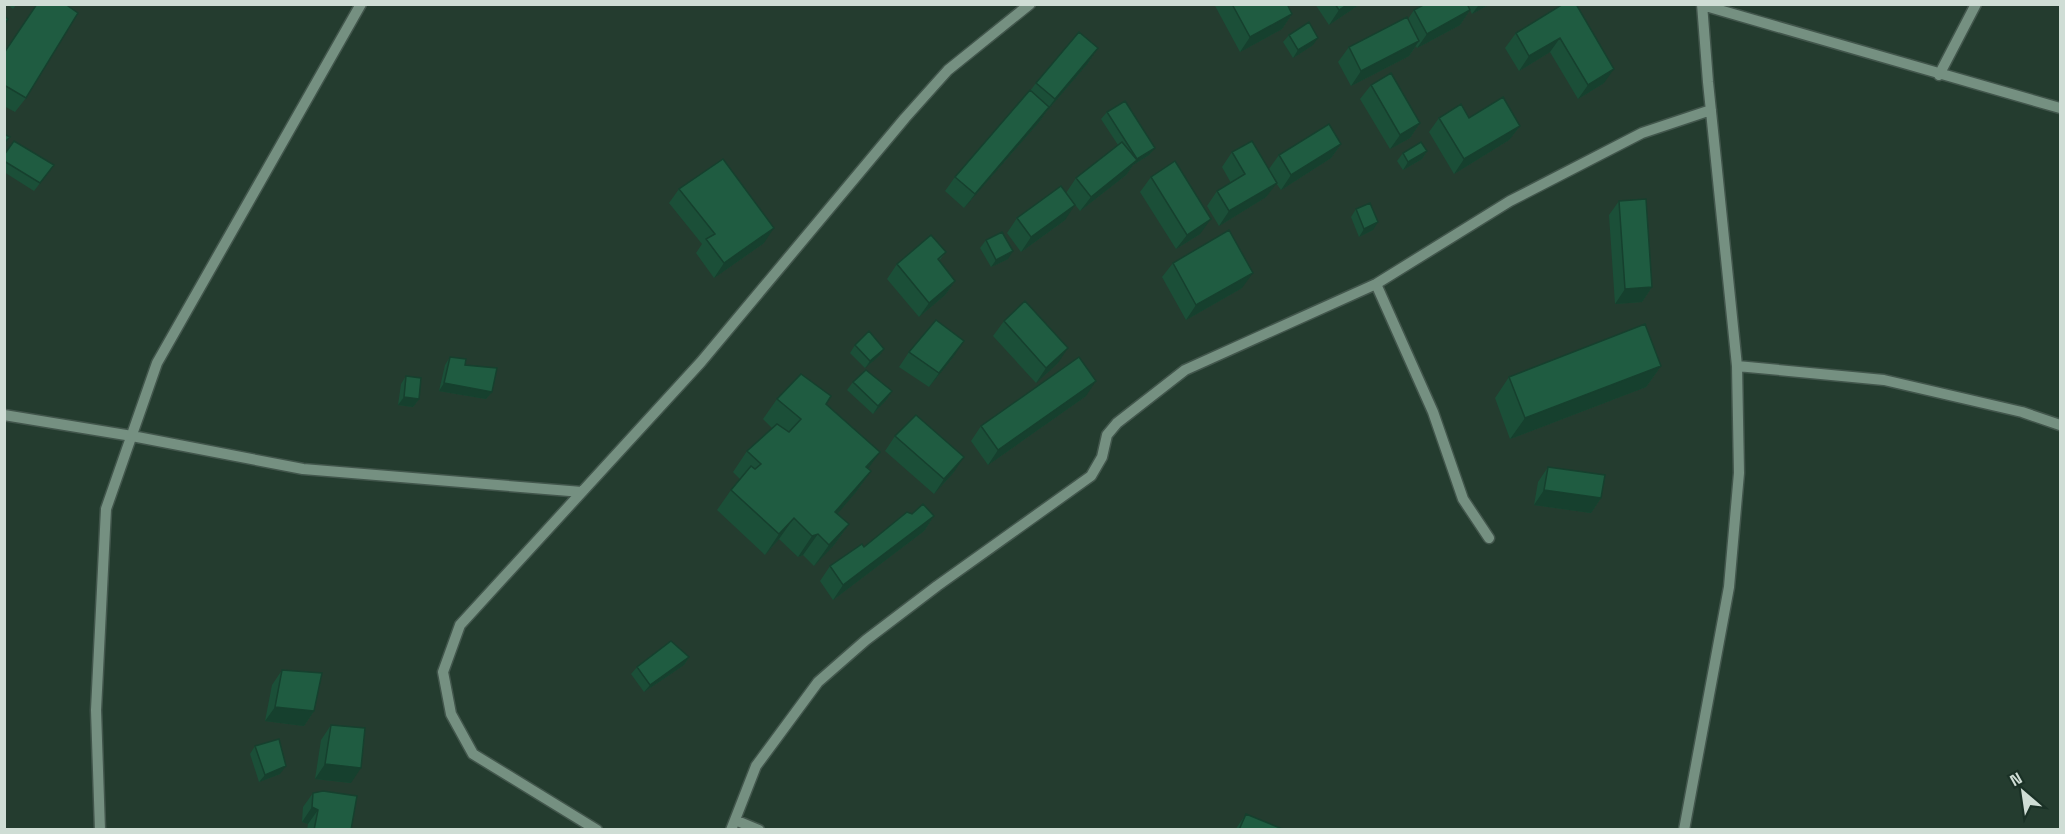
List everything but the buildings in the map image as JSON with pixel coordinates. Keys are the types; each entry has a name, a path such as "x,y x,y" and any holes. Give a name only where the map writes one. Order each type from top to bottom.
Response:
{"street":[{"path":"100,830 96,711 106,509 157,363 361,4"},
{"path":"597,830 473,754 451,714 443,672 460,625 701,362 905,118 948,70 1030,4"},
{"path":"1939,75 1976,4"},
{"path":"1684,830 1729,587 1739,474 1737,366 1702,5 1939,75 2061,108"},
{"path":"759,830 733,825 756,766 818,682 866,640 937,586 1090,476 1102,457 1107,435 1117,423 1185,370 1376,284 1509,201 1642,133 1711,110"},
{"path":"1376,284 1433,412 1463,499 1489,538"},
{"path":"1737,366 1884,380 2022,412 2061,425"},
{"path":"4,415 132,436 303,469 582,492"}]}
